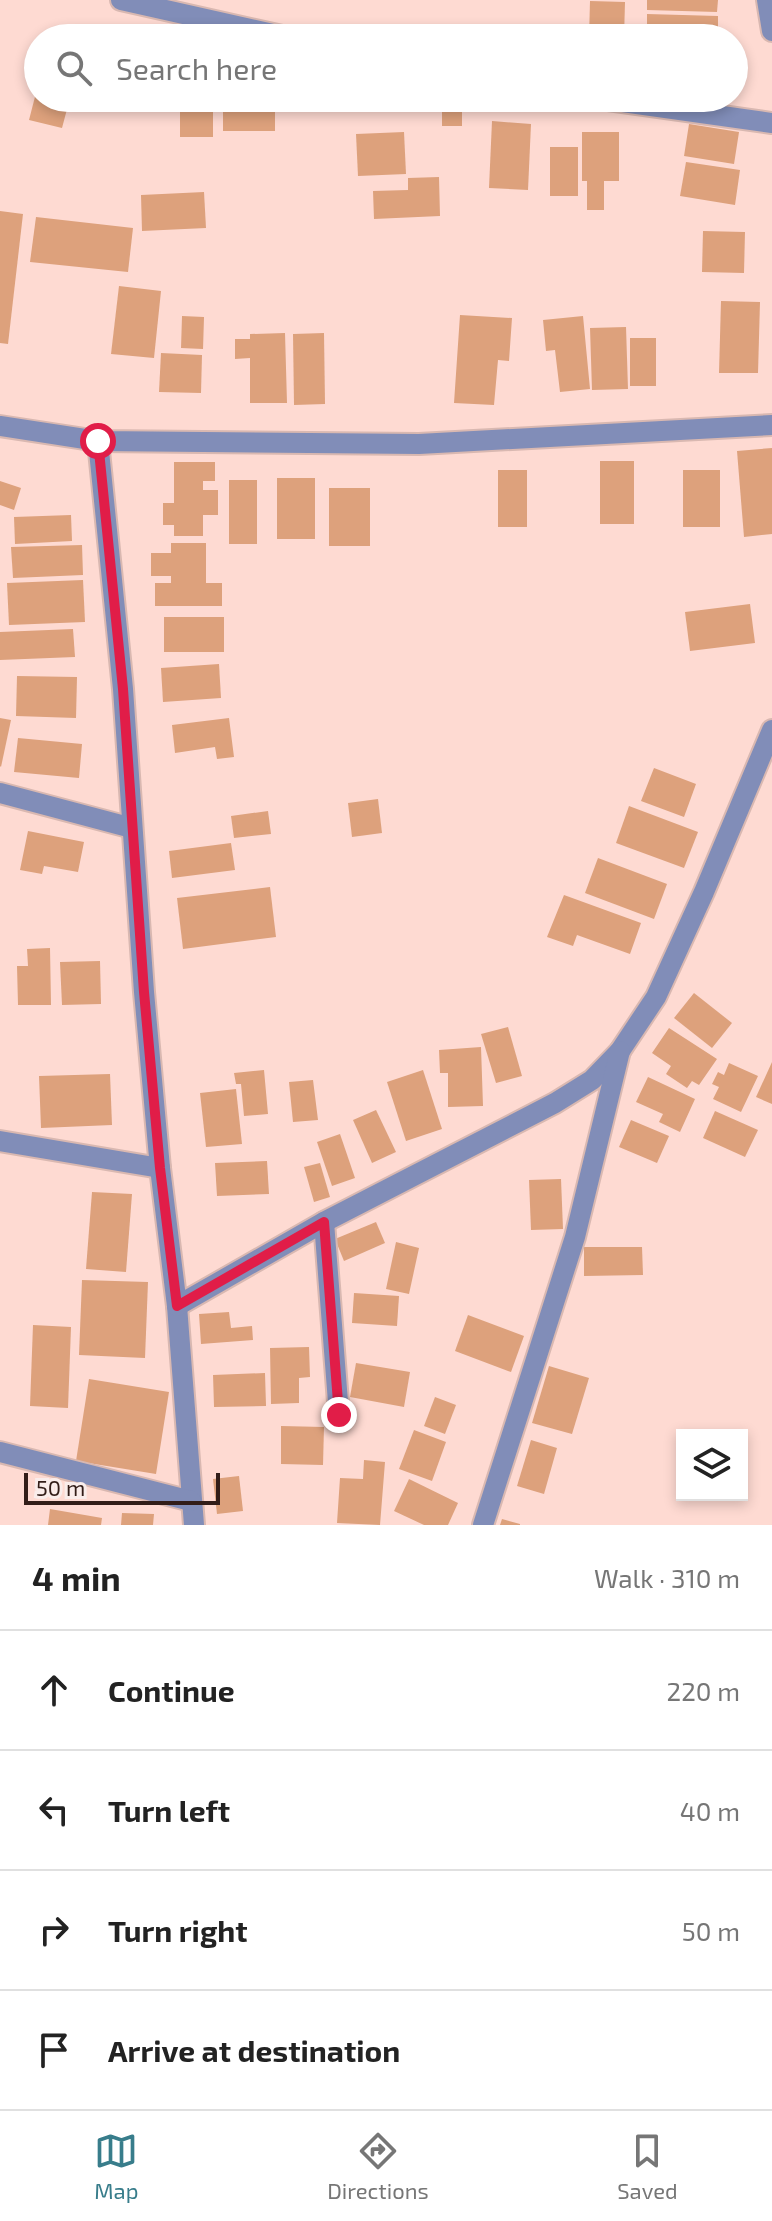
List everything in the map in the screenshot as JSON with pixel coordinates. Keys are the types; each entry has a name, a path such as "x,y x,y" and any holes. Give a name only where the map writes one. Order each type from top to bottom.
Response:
{"street":[{"path":"121,0 228,24"},
{"path":"767,0 772,31"},
{"path":"694,112 772,123"},
{"path":"0,426 98,441 419,444 772,425"},
{"path":"98,441 123,689 160,1168 177,1306 194,1525"},
{"path":"177,1306 324,1222 555,1103 592,1080 620,1051 656,997 772,730"},
{"path":"0,793 132,828"},
{"path":"483,1525 575,1237 620,1051"},
{"path":"0,1141 160,1168"},
{"path":"324,1222 339,1415"},
{"path":"0,1452 191,1501"}],"building":[{"path":"647,0 718,0 717,12 647,10"},
{"path":"590,1 625,2 624,24 589,24"},
{"path":"647,14 718,16 718,24 647,24"},
{"path":"31,112 66,112 62,128 29,120"},
{"path":"180,112 213,112 213,137 180,137"},
{"path":"223,112 275,112 275,131 223,131"},
{"path":"442,112 462,112 462,126 442,126"},
{"path":"492,121 531,124 528,190 489,188"},
{"path":"689,124 739,132 734,164 684,156"},
{"path":"404,132 406,174 358,176 356,134"},
{"path":"582,132 619,132 619,181 604,181 604,210 587,210 587,181 582,181"},
{"path":"550,147 578,147 578,196 550,196"},
{"path":"686,162 740,170 735,205 680,196"},
{"path":"439,177 440,216 374,219 373,191 408,190 408,178"},
{"path":"204,192 206,228 142,231 141,195"},
{"path":"0,211 23,214 8,344 0,343"},
{"path":"36,217 133,228 128,272 30,262"},
{"path":"703,231 745,232 744,273 702,272"},
{"path":"119,286 161,291 154,358 111,354"},
{"path":"721,301 760,302 758,373 719,373"},
{"path":"460,315 512,318 509,361 498,360 494,405 454,403"},
{"path":"182,316 204,317 203,349 181,348"},
{"path":"583,316 590,389 560,392 555,350 546,351 543,320"},
{"path":"626,327 628,389 592,390 590,328"},
{"path":"285,333 287,403 250,403 250,358 235,359 235,339 250,339 250,334"},
{"path":"324,333 325,404 294,405 293,334"},
{"path":"630,338 656,338 656,386 630,386"},
{"path":"161,353 202,355 201,393 159,392"},
{"path":"772,448 772,534 744,537 737,451"},
{"path":"600,461 634,461 634,524 600,524"},
{"path":"174,462 215,462 215,481 203,481 203,490 218,490 218,515 203,515 203,536 174,536 174,525 163,525 163,503 174,503"},
{"path":"498,470 527,470 527,527 498,527"},
{"path":"683,470 720,470 720,527 683,527"},
{"path":"277,478 315,478 315,539 277,539"},
{"path":"229,480 257,480 257,544 229,544"},
{"path":"0,481 21,488 14,510 0,505"},
{"path":"329,488 370,488 370,546 329,546"},
{"path":"71,515 72,541 15,544 14,517"},
{"path":"171,543 206,543 206,583 222,583 222,606 155,606 155,583 171,583 171,576 151,576 151,553 171,553"},
{"path":"82,545 83,575 13,578 11,547"},
{"path":"83,580 85,622 9,625 7,583"},
{"path":"750,604 755,643 690,651 685,612"},
{"path":"164,617 224,617 224,652 164,652"},
{"path":"73,629 75,657 0,660 0,632"},
{"path":"219,664 221,698 163,702 161,668"},
{"path":"17,676 77,677 76,718 16,716"},
{"path":"0,718 11,720 1,767 0,766"},
{"path":"229,718 234,757 217,759 215,747 175,753 172,725"},
{"path":"18,738 82,744 79,778 14,772"},
{"path":"654,768 696,784 684,817 641,801"},
{"path":"378,799 382,833 352,837 348,803"},
{"path":"629,806 698,832 684,868 616,843"},
{"path":"268,811 271,834 234,838 231,816"},
{"path":"28,831 84,842 78,872 44,866 42,874 20,870"},
{"path":"231,843 235,870 172,878 169,851"},
{"path":"598,858 667,884 654,919 585,893"},
{"path":"270,887 276,937 183,949 177,898"},
{"path":"564,895 641,923 630,954 577,935 573,946 547,937"},
{"path":"50,948 51,1005 18,1005 17,966 28,966 27,949"},
{"path":"100,961 101,1004 62,1005 60,962"},
{"path":"694,993 732,1023 712,1048 674,1018"},
{"path":"508,1027 522,1076 496,1083 481,1034"},
{"path":"669,1028 717,1059 699,1085 692,1081 687,1088 666,1074 671,1066 652,1053"},
{"path":"481,1047 483,1106 448,1107 448,1073 440,1073 439,1050"},
{"path":"772,1062 772,1104 756,1097"},
{"path":"729,1063 758,1076 741,1112 713,1099 719,1087 712,1084 718,1072 724,1075"},
{"path":"264,1070 268,1114 244,1116 241,1084 236,1084 234,1073"},
{"path":"423,1070 442,1129 406,1141 387,1082"},
{"path":"110,1074 112,1125 41,1128 39,1076"},
{"path":"648,1077 695,1099 680,1132 659,1122 663,1114 636,1102"},
{"path":"313,1080 318,1120 293,1122 289,1082"},
{"path":"236,1089 242,1144 206,1147 200,1093"},
{"path":"376,1110 396,1152 372,1163 353,1120"},
{"path":"715,1111 758,1130 745,1157 703,1138"},
{"path":"631,1120 669,1136 657,1163 619,1147"},
{"path":"340,1134 355,1178 332,1186 317,1142"},
{"path":"267,1161 269,1194 217,1196 215,1163"},
{"path":"320,1163 330,1197 314,1202 304,1167"},
{"path":"561,1179 563,1229 531,1230 529,1180"},
{"path":"92,1192 132,1194 126,1272 86,1269"},
{"path":"376,1222 385,1243 344,1261 335,1239"},
{"path":"396,1242 419,1248 409,1294 386,1289"},
{"path":"584,1247 642,1247 643,1275 584,1276"},
{"path":"82,1280 148,1282 145,1358 79,1355"},
{"path":"354,1293 399,1296 397,1326 352,1323"},
{"path":"229,1312 231,1328 252,1326 253,1340 201,1344 199,1314"},
{"path":"468,1315 524,1336 511,1372 455,1351"},
{"path":"33,1325 71,1327 68,1408 30,1406"},
{"path":"309,1347 310,1377 299,1378 299,1403 271,1404 270,1348"},
{"path":"356,1363 410,1372 404,1407 350,1397"},
{"path":"549,1366 589,1378 572,1434 532,1423"},
{"path":"265,1373 266,1406 214,1407 213,1375"},
{"path":"89,1379 169,1392 156,1474 76,1461"},
{"path":"435,1397 456,1405 445,1434 424,1426"},
{"path":"281,1426 324,1427 323,1465 281,1464"},
{"path":"414,1430 446,1442 432,1481 399,1469"},
{"path":"531,1440 557,1448 544,1494 517,1486"},
{"path":"364,1460 385,1462 380,1525 337,1523 340,1478 363,1479"},
{"path":"239,1476 243,1511 217,1514 213,1479"},
{"path":"409,1479 458,1503 448,1525 424,1525 394,1511"},
{"path":"50,1509 102,1518 101,1525 48,1525"},
{"path":"122,1513 154,1514 153,1525 121,1525"},
{"path":"502,1519 520,1524 520,1525 500,1525"}],"route":[{"path":"98,441 123,689 160,1168 177,1306 324,1222 339,1415"}]}
